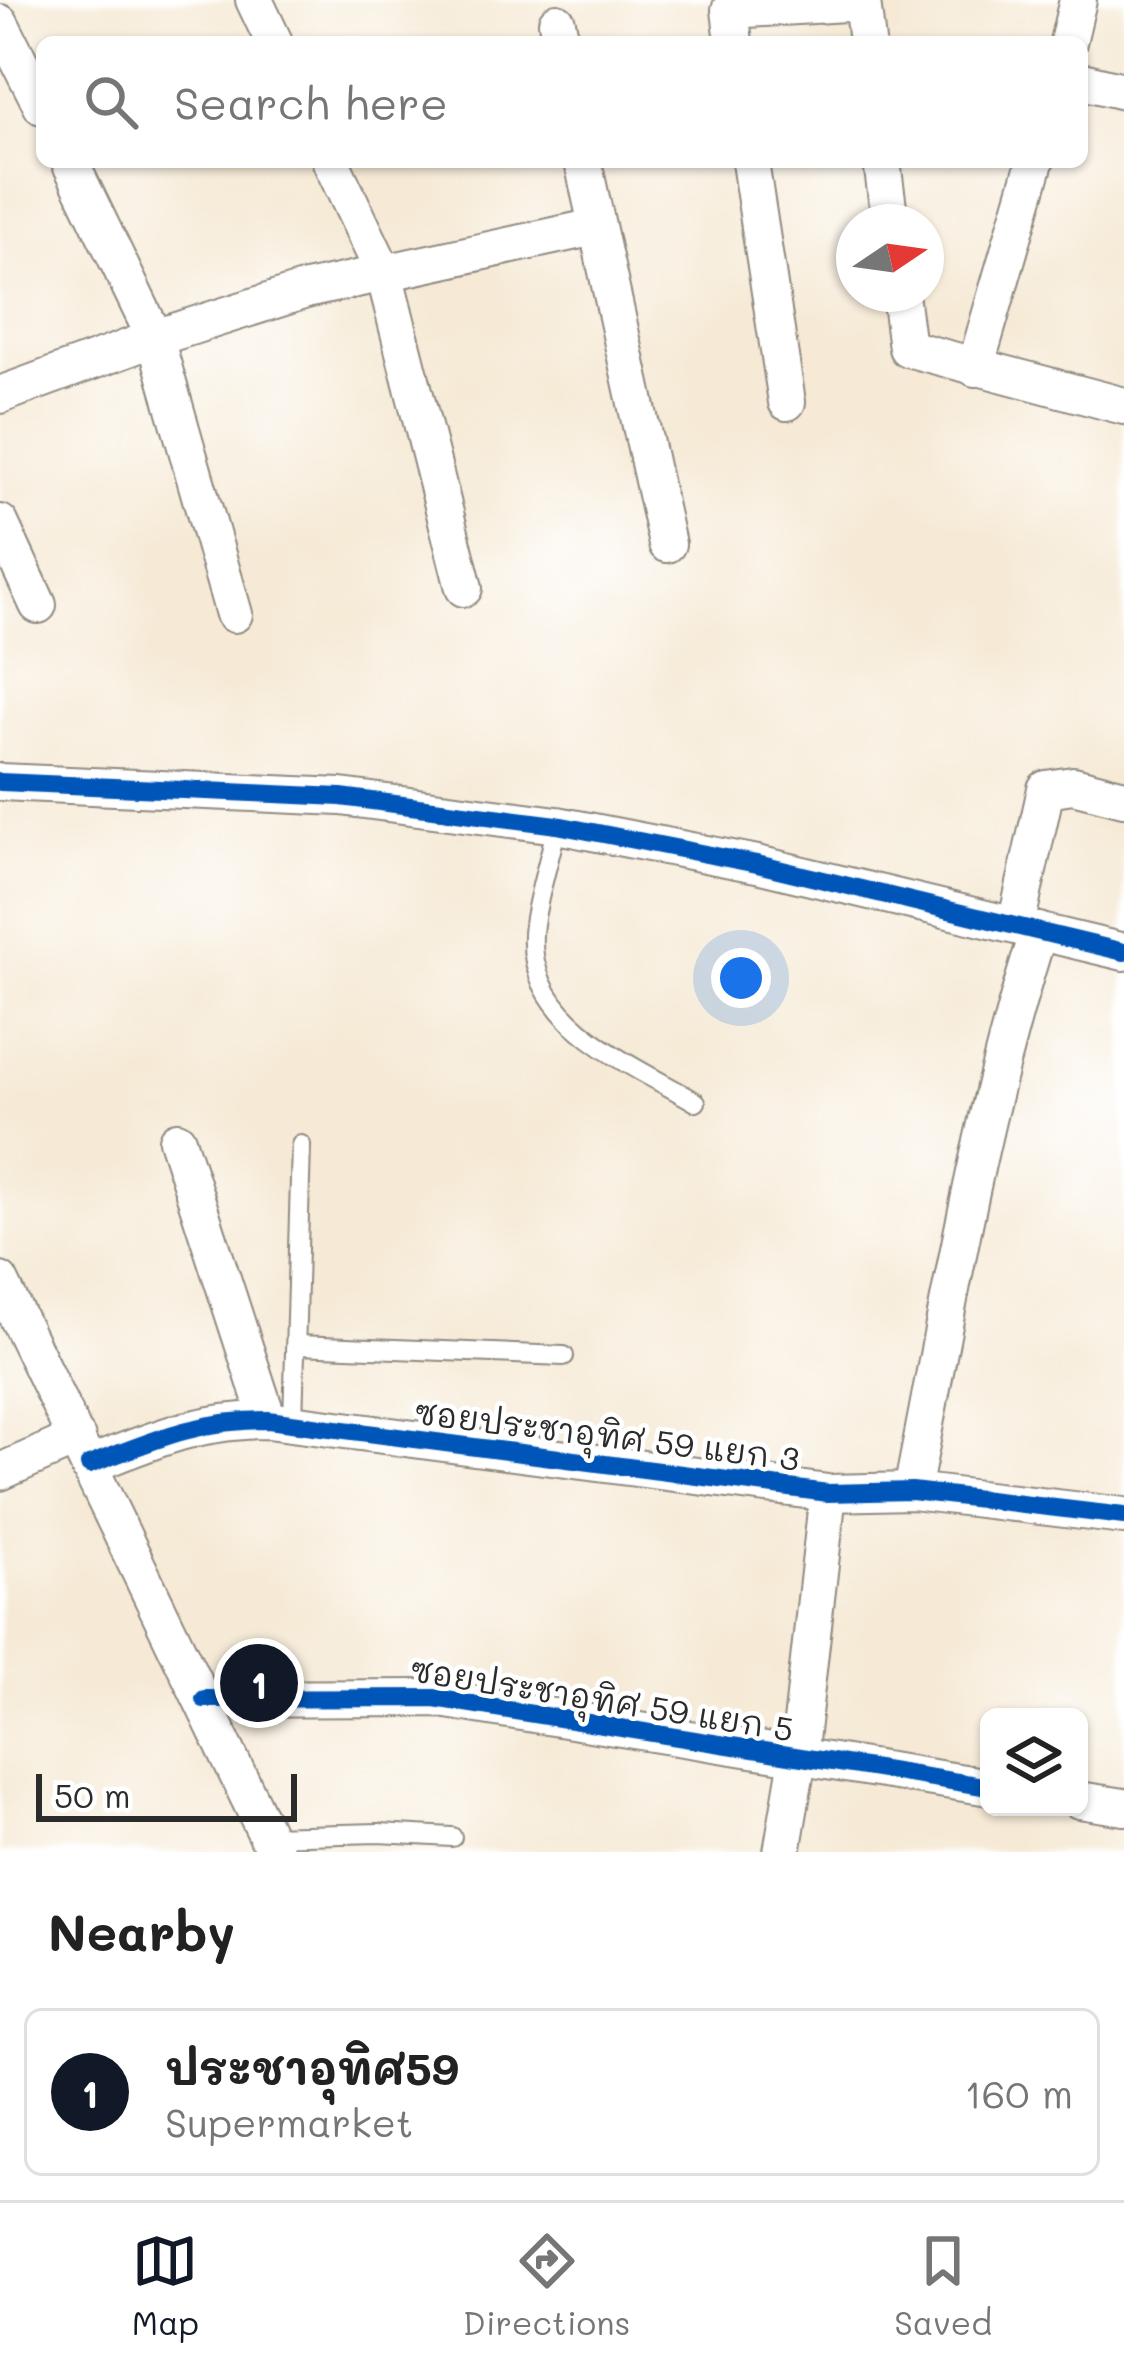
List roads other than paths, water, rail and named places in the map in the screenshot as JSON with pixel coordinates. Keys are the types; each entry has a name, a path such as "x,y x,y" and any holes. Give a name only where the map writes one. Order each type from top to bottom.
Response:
{"street":[{"path":"254,0 271,36"},
{"path":"1069,36 1078,0"},
{"path":"733,36 730,10 862,2 866,36"},
{"path":"0,22 36,94"},
{"path":"1088,82 1124,91"},
{"path":"73,168 155,338 234,614"},
{"path":"334,168 384,273 464,588"},
{"path":"584,168 668,544"},
{"path":"751,168 787,402"},
{"path":"883,168 888,204"},
{"path":"975,368 1033,168"},
{"path":"0,395 155,338 306,290 595,227"},
{"path":"902,312 907,348 1124,406"},
{"path":"0,523 38,605"},
{"path":"0,782 341,797 557,825 758,864 1124,952"},
{"path":"912,1491 985,1121 1011,1018 1046,789 1073,785 1124,798"},
{"path":"177,1139 280,1421"},
{"path":"0,1281 272,1844"},
{"name":"ซอยประชาอุทิศ 59 แยก 3","path":"0,1472 222,1420 280,1421 828,1493 912,1491 1124,1516"},
{"path":"782,1852 828,1493"},
{"name":"ซอยประชาอุทิศ 59 แยก 5","path":"204,1699 434,1698 980,1786"},
{"path":"1088,1801 1124,1807"}],"lane":[{"path":"557,825 533,928 546,993 574,1030 696,1102"},
{"path":"280,1421 298,1345 302,1145"},
{"path":"298,1345 564,1356"},
{"path":"272,1844 380,1833 452,1837"}],"place":[{"name":"ประชาอุทิศ59","path":"259,1683"}]}
